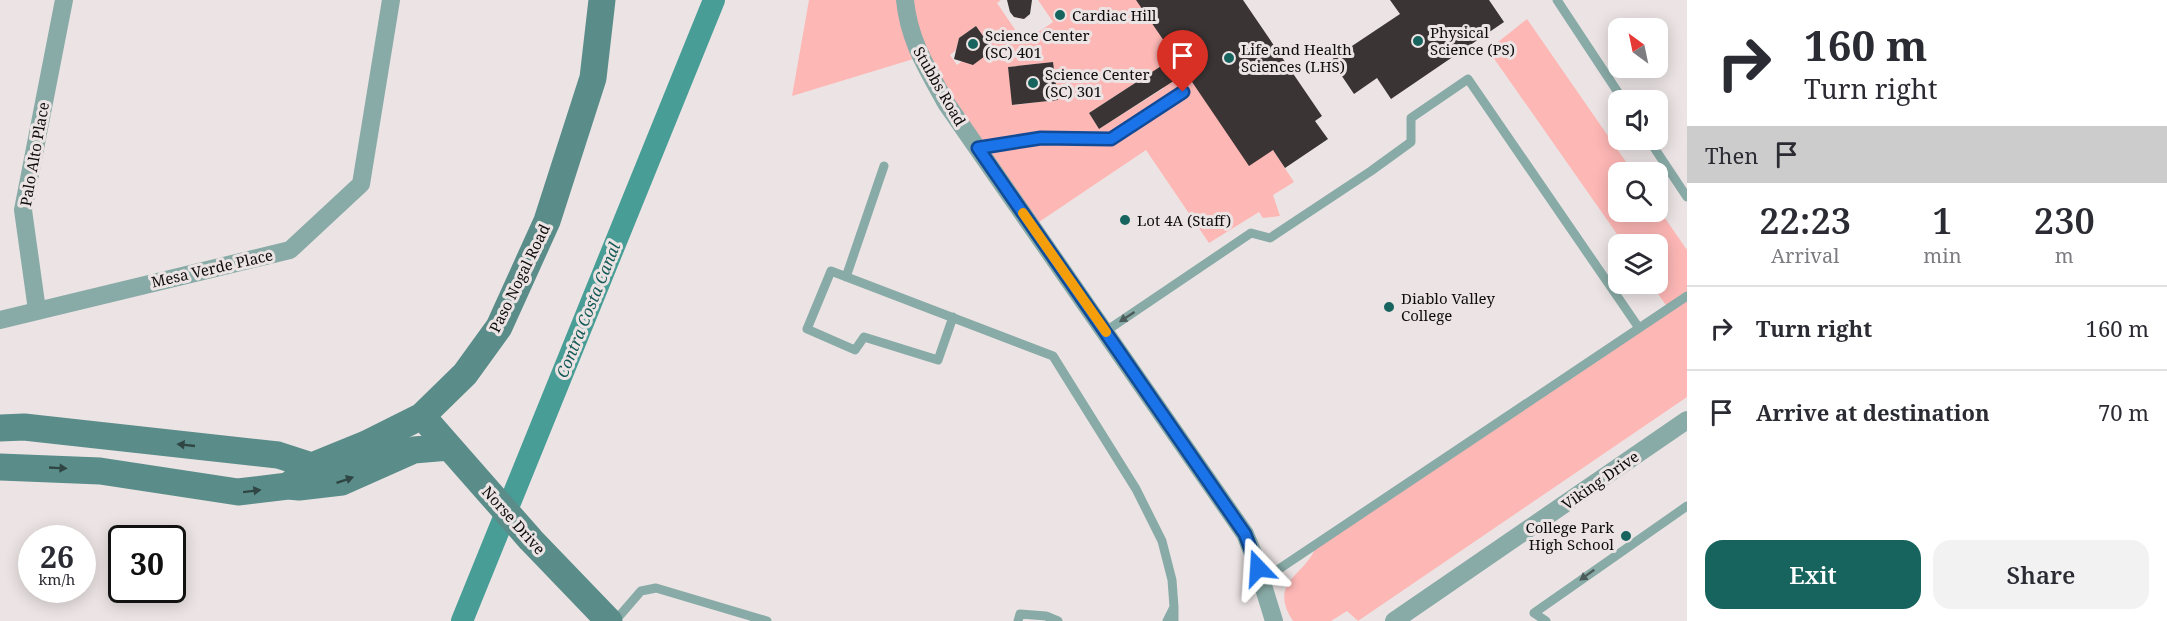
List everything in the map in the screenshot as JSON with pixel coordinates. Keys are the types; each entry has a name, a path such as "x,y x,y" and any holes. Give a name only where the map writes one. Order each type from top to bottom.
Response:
{"street":[{"name":"Palo Alto Place","path":"37,310 23,210 64,0"},
{"name":"Mesa Verde Place","path":"0,320 290,250 361,184 391,0"},
{"name":"Paso Nogal Road","path":"288,486 312,466 366,444 422,416 465,374 499,327 547,222 593,78 602,0"},
{"name":"Stubbs Road","path":"905,0 907,23 920,57 946,103 1245,534 1274,621"},
{"name":"Norse Drive","path":"422,416 521,528 609,621"},
{"name":"Viking Drive","path":"1394,621 1687,420"},
{"path":"0,428 24,428 278,455 312,466"},
{"path":"0,467 100,471 238,492 342,482 414,450 449,447"}],"lane":[{"path":"1557,0 1616,90"},
{"path":"1106,331 1251,232 1270,238 1371,171 1411,142 1411,118 1468,79 1639,328"},
{"path":"978,148 1041,138 1111,139 1183,92"},
{"path":"1656,150 1687,197"},
{"path":"846,277 884,166"},
{"path":"953,318 938,360 864,337 855,350 807,329 831,271 1053,356 1136,489 1162,541 1172,580 1174,621"},
{"path":"1261,581 1687,296"},
{"path":"1546,621 1534,613 1687,506"},
{"path":"615,621 640,591 656,588 767,621"},
{"path":"1167,621 1174,607"},
{"path":"1018,621 1020,614 1046,616 1058,621"}],"shaded area":[{"path":"809,0 1001,0 997,3 1018,34 1040,31 1053,22 1038,0 1136,0 1273,150 1294,182 1273,195 1280,216 1263,218 1259,212 1209,243 1146,150 1033,226 920,57 792,96","holes":["976,26 993,50 973,64 962,61 957,65 950,55 956,50 959,38","1053,62 1058,100 1013,105 1008,67","1153,71 1164,88 1099,129 1089,113"]},
{"path":"1527,19 1608,136 1608,150 1618,150 1626,162 1608,162 1608,221 1488,50"},
{"path":"1609,222 1668,222 1687,250 1687,397 1358,621 1347,611 1331,621 1293,621 1286,608 1284,597 1286,588 1305,565 1316,546 1668,308 1658,294 1668,294 1668,234 1617,234"}],"building":[{"path":"1007,0 1032,0 1030,14 1024,19 1014,17"},
{"name":"Life and Health Sciences (LHS)","path":"1136,0 1243,0 1322,116 1315,121 1328,139 1285,168 1273,150 1249,166 1186,73 1099,129 1089,113 1175,57"},
{"name":"Physical Science (PS)","path":"1390,0 1489,0 1504,22 1391,99 1377,78 1354,94 1331,60 1400,14"},
{"name":"Science Center (SC) 401","path":"976,26 993,50 973,65 954,59 959,38"},
{"name":"Science Center (SC) 301","path":"1053,62 1058,100 1012,105 1008,67"}],"waterway":[{"name":"Contra Costa Canal","path":"462,621 714,0"}],"slow traffic":[{"path":"1023,213 1106,332"}],"place":[{"name":"Cardiac Hill","path":"1060,15"},
{"name":"Physical Science (PS)","path":"1418,41"},
{"name":"Science Center (SC) 401","path":"973,44"},
{"name":"Life and Health Sciences (LHS)","path":"1229,58"},
{"name":"Science Center (SC) 301","path":"1033,83"},
{"name":"Lot 4A (Staff)","path":"1125,220"},
{"name":"Diablo Valley College","path":"1389,307"},
{"name":"College Park High School","path":"1626,536"}],"route":[{"path":"1183,92 1111,139 1041,138 978,148 1245,534 1258,568"}]}
